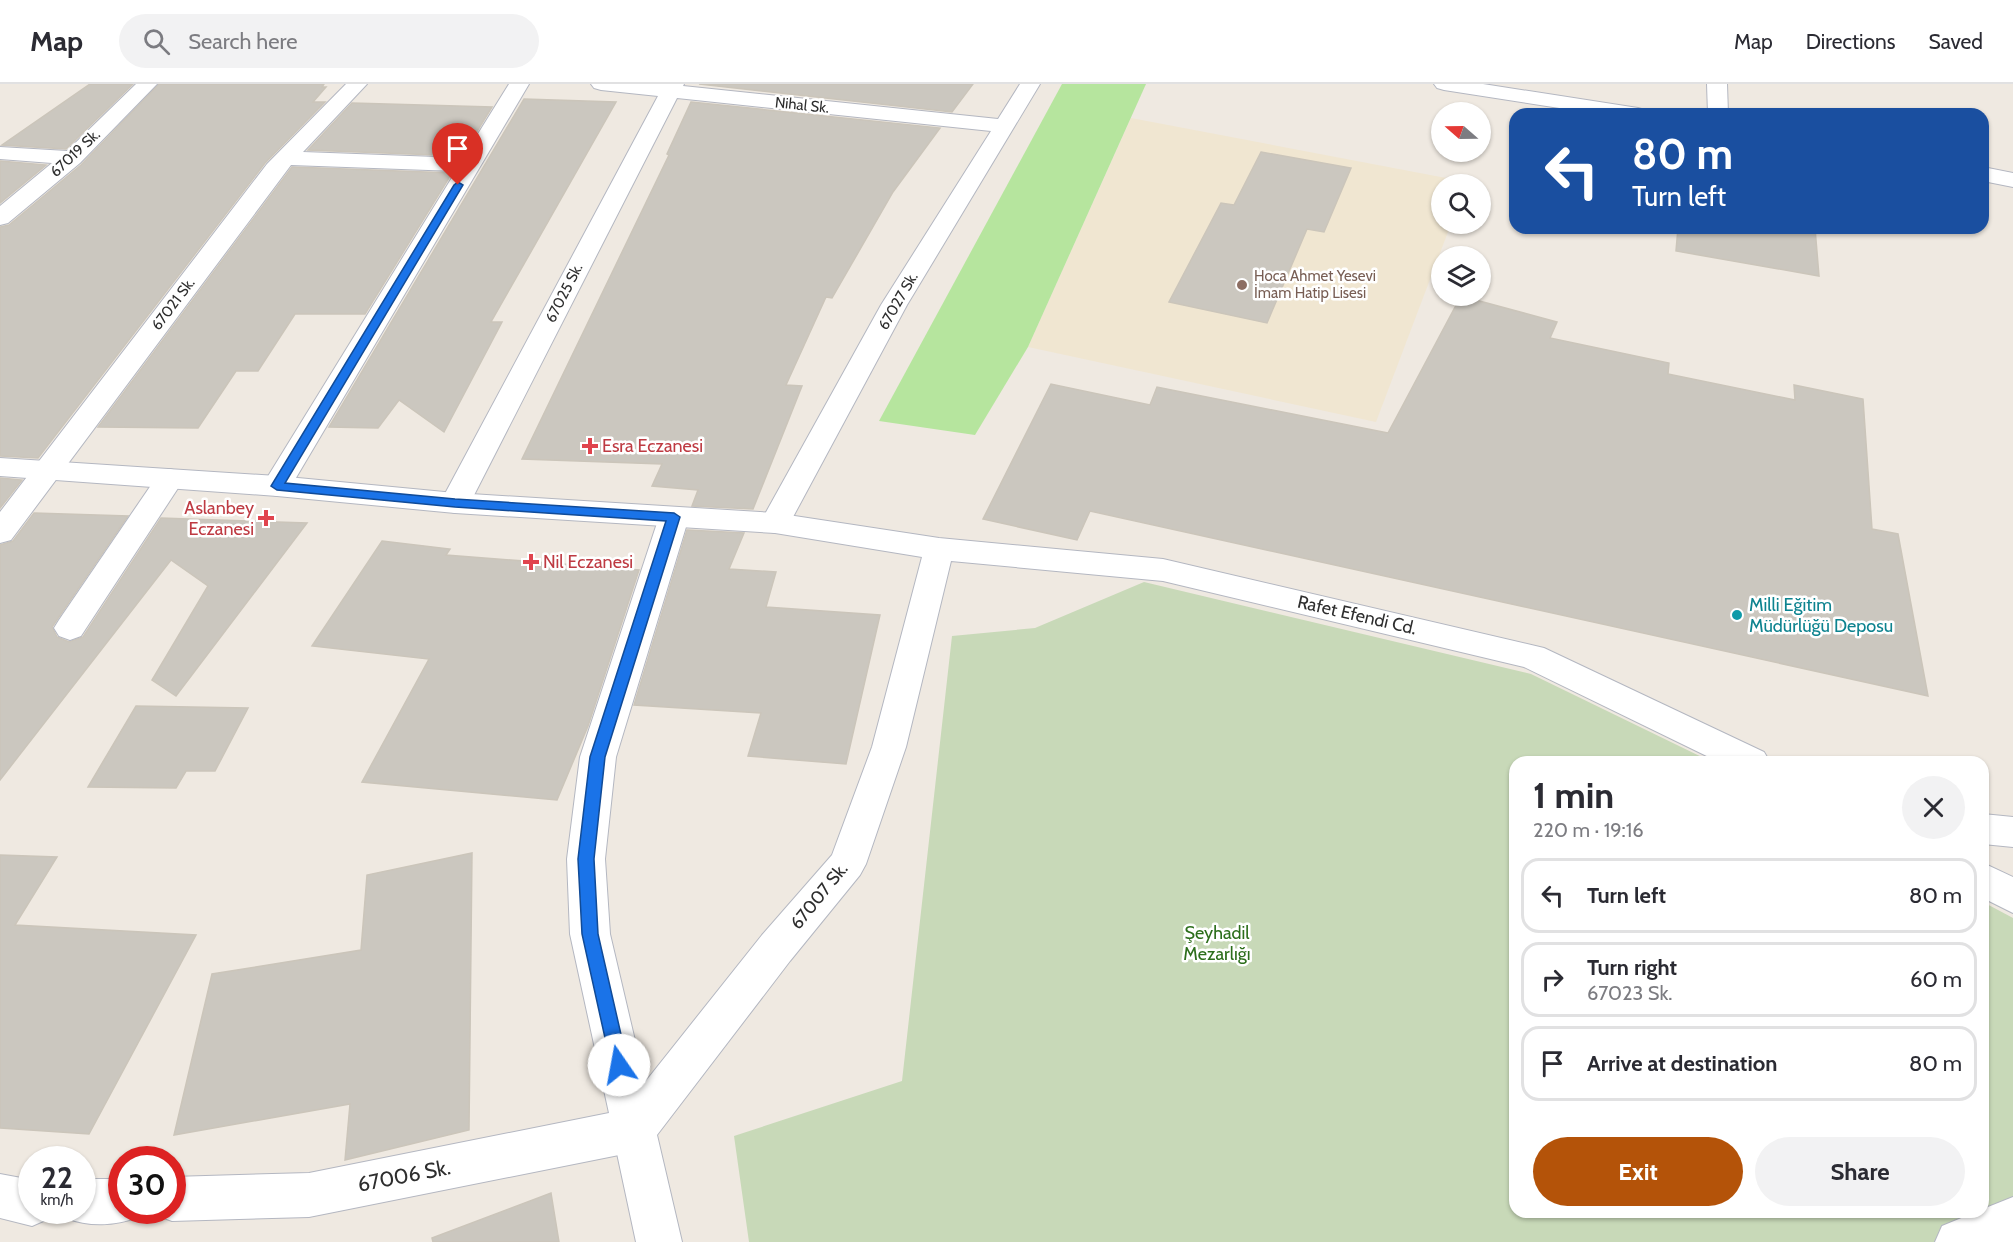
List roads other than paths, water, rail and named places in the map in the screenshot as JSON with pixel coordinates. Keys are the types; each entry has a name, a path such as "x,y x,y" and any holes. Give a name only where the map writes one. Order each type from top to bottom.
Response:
{"street":[{"name":"67019 Sk.","path":"0,218 72,158 147,84"},
{"name":"67021 Sk.","path":"0,533 285,158 357,84"},
{"path":"277,486 519,84"},
{"name":"Nihal Sk.","path":"601,84 671,88 1004,126"},
{"name":"67027 Sk.","path":"775,523 894,305 1030,84"},
{"path":"1444,84 1599,108"},
{"path":"1717,84 1718,108"},
{"name":"67025 Sk.","path":"455,503 671,88"},
{"path":"0,153 72,158"},
{"path":"285,158 471,165"},
{"path":"1989,175 2013,180"},
{"name":"Rafet Efendi Cd.","path":"0,467 277,486 455,503 775,523 939,549 1163,570 1532,657 1739,756"},
{"path":"70,628 170,479"},
{"path":"659,1242 590,934 586,859 598,757 674,517"},
{"name":"67007 Sk.","path":"634,1130 776,948 847,864 890,747 939,549"},
{"path":"1989,830 2013,832"},
{"path":"1989,882 2013,896"},
{"name":"67006 Sk.","path":"186,1199 309,1195 634,1130"},
{"path":"0,1196 18,1200"},
{"path":"1958,1242 2013,1220"}],"place":[{"name":"Hoca Ahmet Yesevi İmam Hatip Lisesi","path":"1242,285"},
{"name":"Esra Eczanesi","path":"590,446"},
{"name":"Aslanbey Eczanesi","path":"266,518"},
{"name":"Nil Eczanesi","path":"531,562"},
{"name":"Milli Eğitim Müdürlüğü Deposu","path":"1737,615"}],"park label":[{"name":"Şeyhadil Mezarlığı","path":"1217,943"}]}
